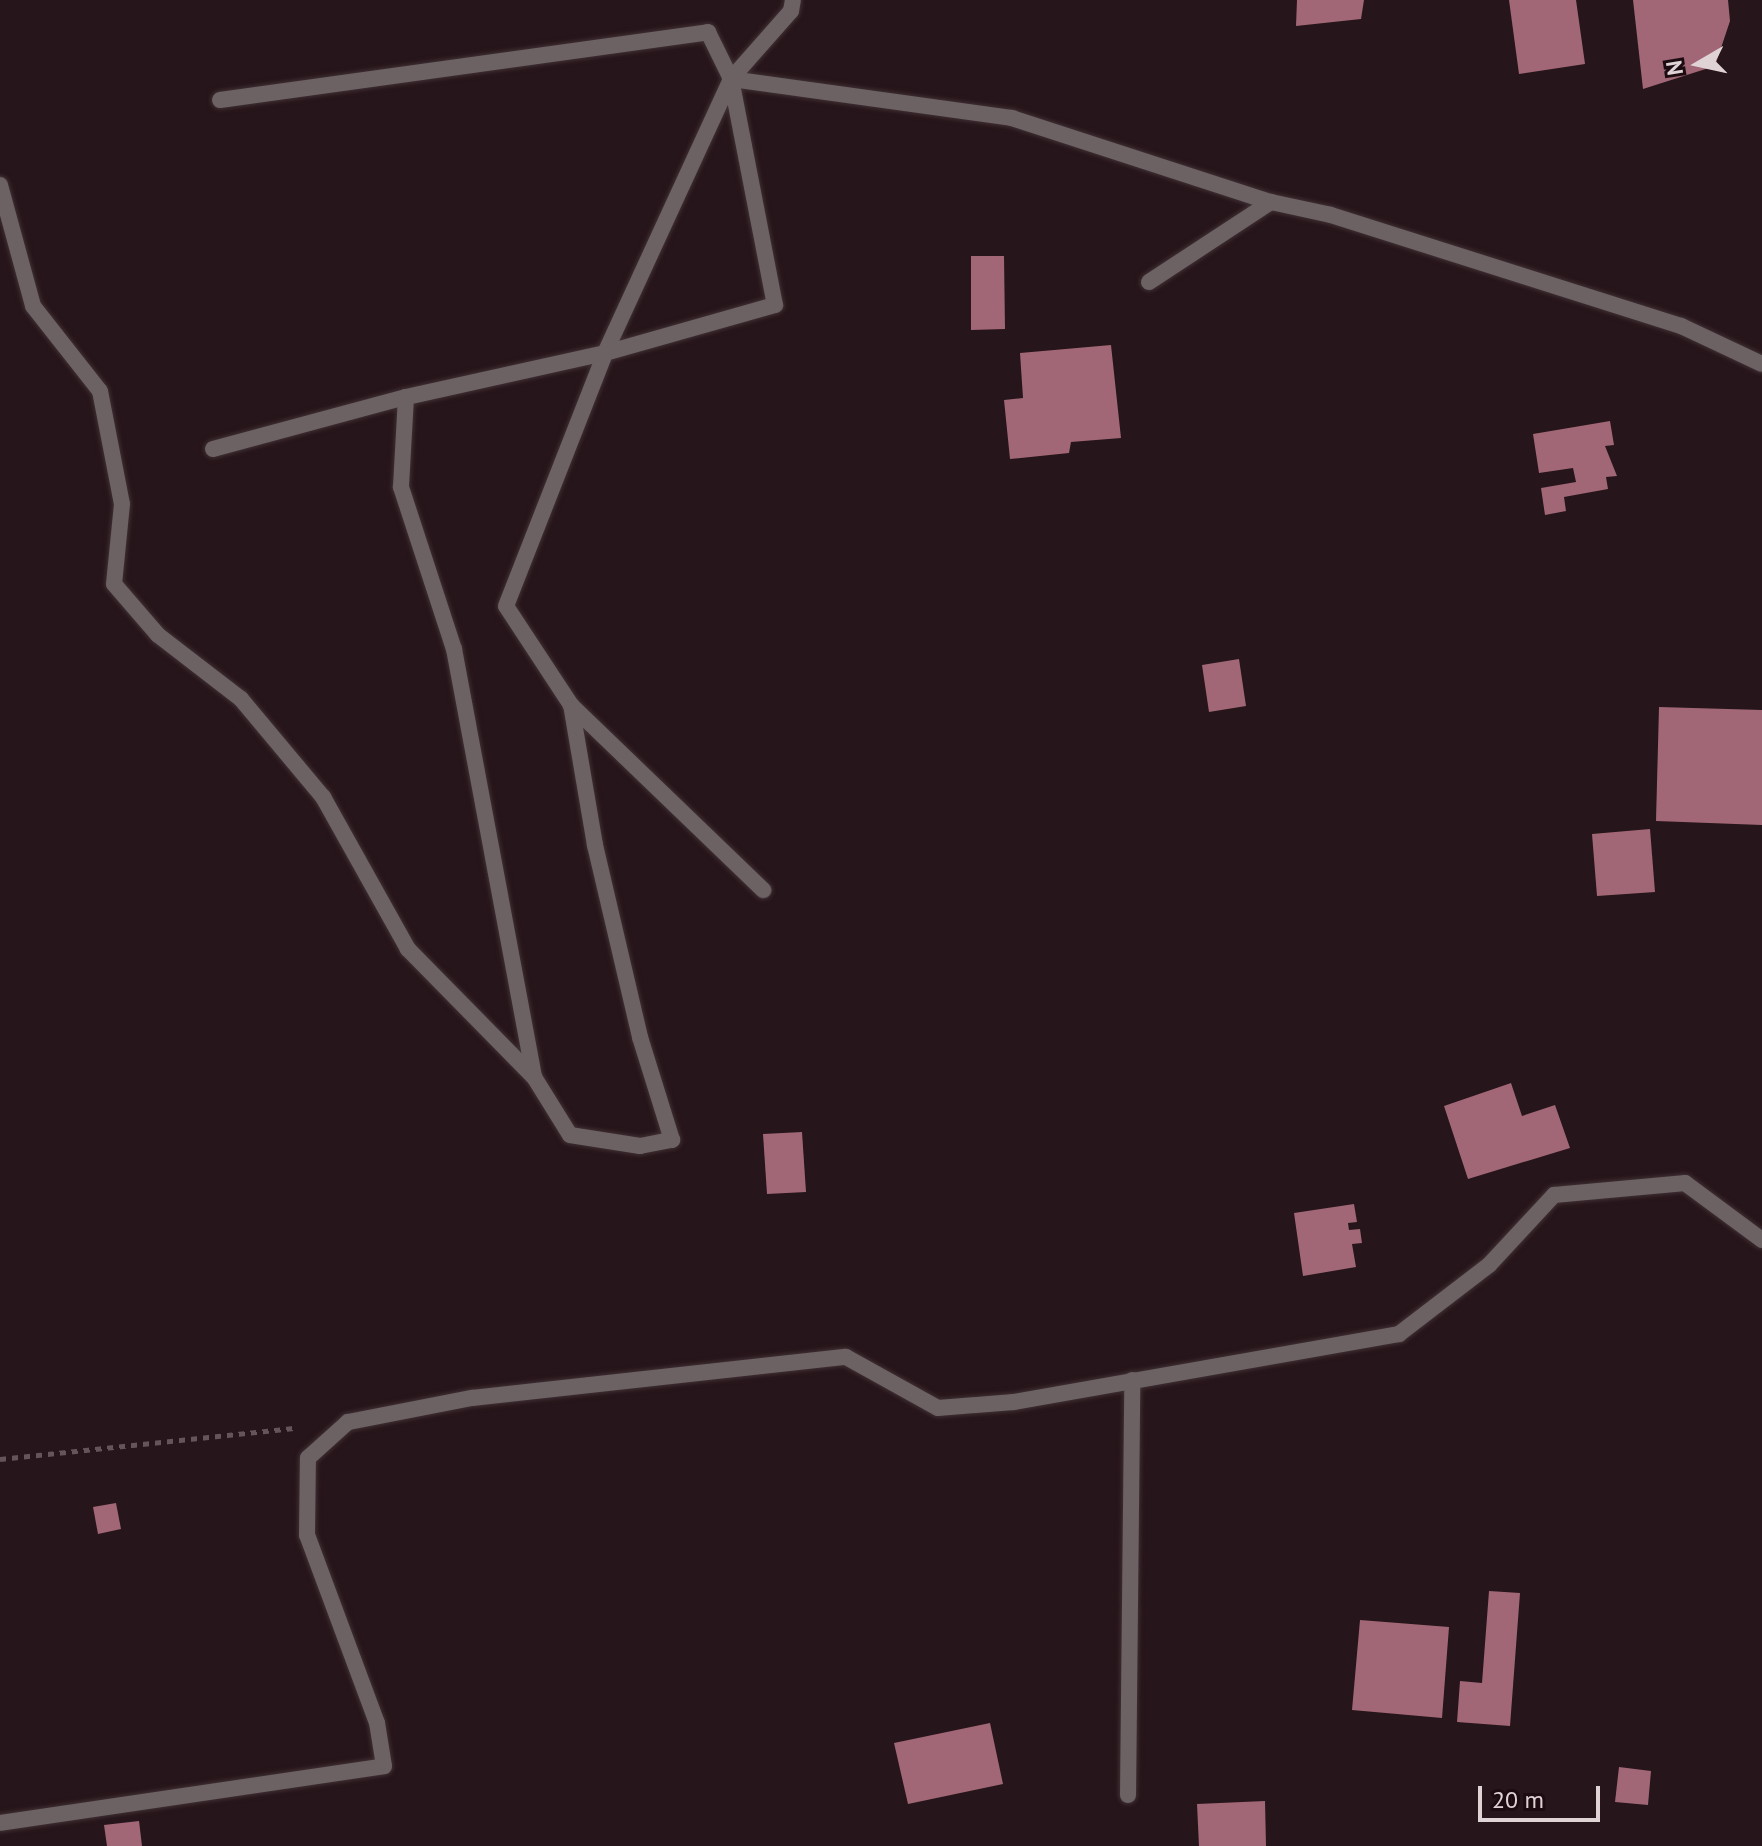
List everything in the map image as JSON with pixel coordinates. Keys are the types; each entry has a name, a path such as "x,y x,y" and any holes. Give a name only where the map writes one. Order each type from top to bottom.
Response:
{"street":[{"path":"763,890 571,705 506,606 605,353 731,79 791,11 793,0"},
{"path":"213,449 406,397 605,353 775,305 731,79 708,32 220,100"},
{"path":"731,79 1012,118 1271,202 1331,215 1681,326 1762,364"},
{"path":"0,185 33,306 100,391 122,504 114,584 158,635 241,699 323,797 408,949 534,1077 570,1135 640,1146 672,1140 640,1037 595,845 571,705"},
{"path":"1149,282 1271,202"},
{"path":"406,397 401,487 454,649 534,1077"},
{"path":"0,1823 384,1766 377,1723 307,1535 308,1458 348,1422 472,1398 846,1357 938,1408 1014,1402 1399,1334 1489,1265 1554,1195 1685,1183 1762,1240"},
{"path":"1128,1795 1132,1380"}],"path":[{"path":"0,1459 348,1422"}],"building":[{"path":"1297,0 1364,0 1361,19 1296,26"},
{"path":"1509,0 1576,0 1585,64 1519,74"},
{"path":"1633,0 1728,0 1730,21 1715,66 1643,89"},
{"path":"971,256 1004,256 1005,329 971,330"},
{"path":"1111,345 1121,438 1071,442 1069,453 1010,459 1004,400 1023,398 1020,353"},
{"path":"1610,421 1614,445 1605,446 1617,476 1606,477 1608,489 1564,497 1566,511 1545,515 1541,488 1576,482 1573,468 1539,473 1533,434"},
{"path":"1239,659 1246,706 1209,712 1202,665"},
{"path":"1659,707 1762,710 1762,825 1656,821"},
{"path":"1650,829 1655,892 1597,896 1592,834"},
{"path":"1511,1083 1522,1116 1555,1105 1570,1148 1468,1179 1444,1106"},
{"path":"802,1132 806,1192 767,1194 763,1134"},
{"path":"1354,1204 1357,1222 1348,1223 1349,1230 1360,1229 1362,1243 1352,1244 1356,1267 1303,1276 1294,1213"},
{"path":"116,1503 121,1529 98,1534 93,1507"},
{"path":"1489,1591 1520,1593 1510,1726 1457,1722 1460,1681 1482,1683"},
{"path":"1360,1620 1449,1627 1442,1718 1352,1710"},
{"path":"990,1723 1003,1784 908,1804 894,1743"},
{"path":"1619,1767 1651,1771 1648,1805 1615,1802"},
{"path":"1265,1801 1266,1846 1199,1846 1197,1804"},
{"path":"139,1821 142,1846 107,1846 104,1825"}]}
